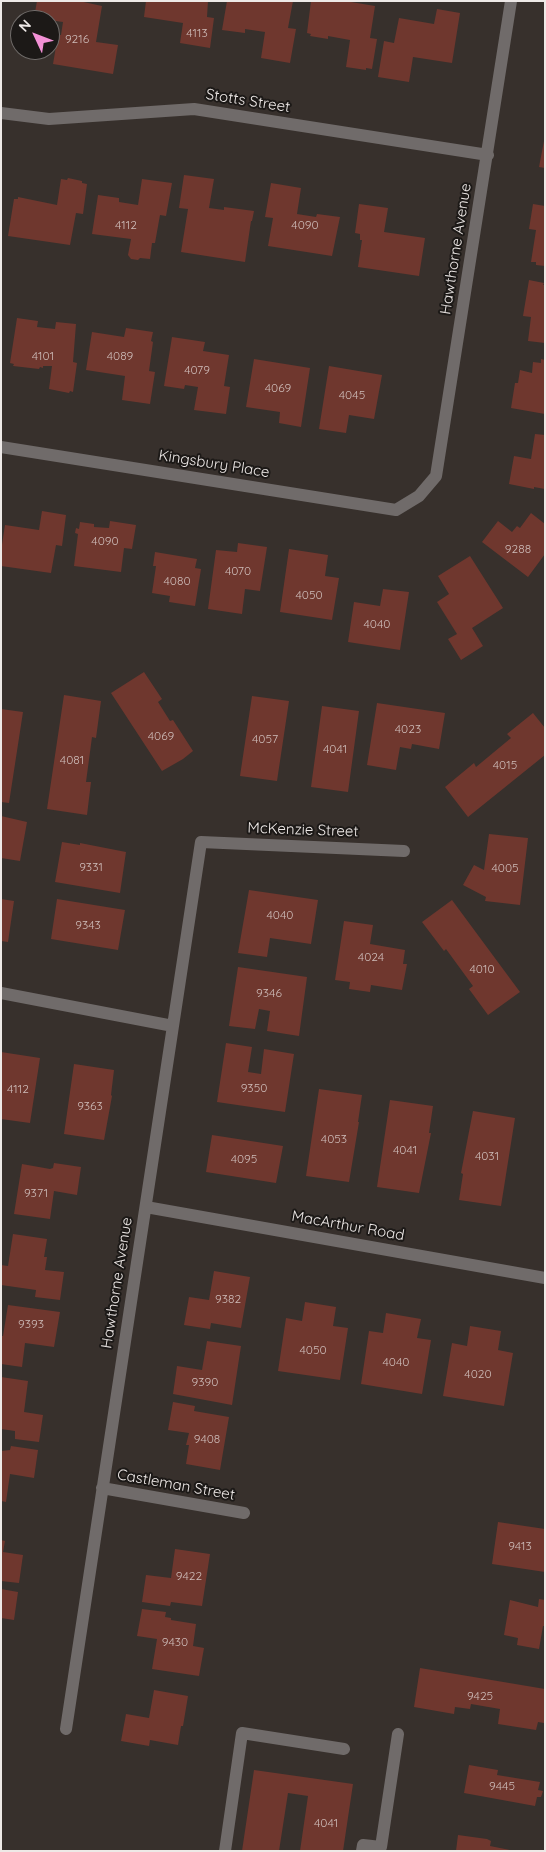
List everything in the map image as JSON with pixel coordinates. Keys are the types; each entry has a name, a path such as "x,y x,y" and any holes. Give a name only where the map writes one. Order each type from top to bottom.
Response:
{"street":[{"name":"Hawthorne Avenue","path":"419,496 436,476 512,1"},
{"name":"Stotts Street","path":"1,113 49,118 194,109 488,155"},
{"name":"Kingsbury Place","path":"1,446 396,510 419,496"},
{"name":"Hawthorne Avenue","path":"66,1729 201,842"},
{"name":"McKenzie Street","path":"201,842 404,851"},
{"path":"1,993 173,1026"},
{"name":"MacArthur Road","path":"146,1207 545,1278"},
{"name":"Castleman Street","path":"102,1488 244,1513"},
{"path":"225,1851 242,1733 344,1749"},
{"path":"362,1851 363,1845 381,1847 398,1734"}],"building":[{"path":"37,1 79,1 102,6 96,42 118,45 113,74 53,64 54,60 60,60 60,35 63,22 60,22 60,10 35,10"},
{"path":"146,1 208,1 207,17 214,18 210,48 180,43 183,23 144,17"},
{"path":"227,1 293,1 288,28 296,29 290,63 261,58 265,32 245,29 245,33 222,30"},
{"path":"311,1 345,1 375,6 370,38 377,39 372,69 346,67 350,40 328,36 328,39 310,36 311,34 307,33"},
{"path":"437,9 460,13 452,63 413,57 409,82 378,77 384,41 394,43 399,18 434,24"},
{"path":"545,141 545,168 539,167"},
{"path":"184,175 214,179 209,208 224,210 224,207 254,211 245,262 181,252 188,209 179,208"},
{"path":"68,178 87,184 83,214 76,213 70,245 8,236 14,199 18,199 18,197 57,205 61,179 67,180"},
{"path":"142,179 172,183 166,216 160,215 155,243 152,243 150,259 140,258 138,260 131,259 128,255 131,239 92,234 98,195 119,198 119,202 138,205"},
{"path":"271,183 301,188 297,214 316,217 317,214 340,217 332,256 268,246 273,218 265,217"},
{"path":"359,204 388,208 384,232 425,238 419,276 358,267 362,240 360,240 360,234 355,233"},
{"path":"533,204 545,206 545,266 536,265 536,262 531,262 536,230 529,229"},
{"path":"529,280 544,283 543,285 545,285 545,343 528,341 531,317 523,316"},
{"path":"17,318 38,321 37,327 55,329 56,322 76,324 73,362 77,363 73,392 49,389 52,366 43,366 43,368 40,367 39,369 13,366 14,364 10,363"},
{"path":"126,328 153,332 149,371 155,372 150,404 122,400 125,376 86,370 92,332 124,337"},
{"path":"172,337 205,342 203,351 229,355 224,386 230,387 226,414 194,410 198,387 185,385 184,389 164,386"},
{"path":"254,359 310,368 301,427 279,423 280,412 246,407"},
{"path":"541,359 545,360 545,414 511,408 515,383 518,383 520,370 532,373 533,362 541,363"},
{"path":"329,366 382,375 374,419 349,415 346,433 319,429"},
{"path":"535,434 545,435 545,489 534,487 534,489 509,484 514,456 531,459"},
{"path":"42,511 66,515 62,546 56,545 51,573 1,566 5,525 39,530"},
{"path":"531,513 545,524 545,554 528,577 482,542 498,521 512,532 517,526 520,528"},
{"path":"110,521 136,525 132,549 124,548 121,572 74,566 78,534 75,533 76,528 79,529 80,522 94,524 94,527 109,528"},
{"path":"238,543 267,547 260,591 245,589 242,614 208,609 216,550 237,552"},
{"path":"289,549 328,555 325,576 339,578 332,620 280,612"},
{"path":"155,552 197,559 195,568 201,569 195,606 169,602 170,596 152,593 156,566 153,566"},
{"path":"470,556 503,608 472,628 483,646 461,660 448,639 457,634 437,602 449,594 438,576"},
{"path":"383,589 409,592 400,650 348,642 354,602 380,606"},
{"path":"144,672 162,699 158,702 170,721 173,720 193,751 162,771 111,693"},
{"path":"64,695 101,701 96,738 92,737 86,782 91,782 87,815 47,809"},
{"path":"252,696 289,701 277,781 240,776"},
{"path":"377,703 445,713 439,749 412,744 411,749 400,747 396,770 367,765"},
{"path":"322,706 359,711 348,792 311,787"},
{"path":"1,709 23,712 9,803 1,802"},
{"path":"533,713 545,728 545,755 468,817 445,787 474,763 476,767 511,738 507,734"},
{"path":"1,816 27,822 20,861 1,858"},
{"path":"489,834 528,838 520,905 485,901 486,897 463,885 474,865 484,870"},
{"path":"62,842 80,845 80,843 126,852 120,893 55,882"},
{"path":"249,890 318,900 311,944 270,938 267,957 238,953"},
{"path":"1,899 14,901 8,942 1,941"},
{"path":"57,899 125,910 118,950 51,939"},
{"path":"452,900 520,992 488,1015 469,989 473,986 446,949 444,951 422,922"},
{"path":"344,921 373,925 370,944 405,950 403,964 407,964 402,990 371,985 370,992 349,989 350,982 335,980"},
{"path":"238,967 307,977 299,1036 267,1031 270,1011 259,1009 255,1029 229,1026"},
{"path":"226,1043 252,1047 248,1072 261,1074 264,1049 294,1054 285,1112 217,1102"},
{"path":"1,1052 40,1058 30,1123 1,1119"},
{"path":"74,1064 114,1070 112,1096 104,1140 64,1134"},
{"path":"319,1089 362,1095 349,1182 306,1176"},
{"path":"390,1100 433,1106 429,1133 431,1133 419,1193 377,1187"},
{"path":"473,1111 515,1118 501,1206 459,1200 463,1174 461,1173"},
{"path":"212,1135 283,1146 276,1183 206,1172"},
{"path":"54,1163 81,1167 77,1195 54,1191 50,1219 14,1214 22,1164 50,1169 53,1168"},
{"path":"13,1234 47,1239 44,1257 47,1257 45,1270 64,1272 60,1300 35,1297 36,1290 1,1285 1,1265 8,1266"},
{"path":"214,1271 250,1277 241,1328 211,1323 210,1329 184,1325 189,1297 209,1300"},
{"path":"305,1302 336,1307 333,1326 348,1328 340,1380 278,1371 286,1318 302,1321"},
{"path":"8,1305 60,1312 54,1347 25,1343 22,1367 1,1364 1,1336 3,1336"},
{"path":"386,1313 421,1319 417,1338 431,1340 422,1394 361,1384 369,1331 383,1333"},
{"path":"470,1326 501,1331 498,1350 513,1353 504,1406 443,1396 452,1343 467,1346"},
{"path":"207,1341 241,1346 232,1405 173,1394 177,1366 202,1370"},
{"path":"1,1377 28,1381 24,1412 43,1415 39,1442 15,1439 15,1431 1,1429"},
{"path":"173,1402 195,1406 194,1411 229,1417 220,1470 186,1464 189,1445 186,1445 189,1433 168,1430"},
{"path":"11,1446 38,1450 34,1478 10,1474 6,1502 1,1501 1,1451 10,1450"},
{"path":"498,1522 545,1529 545,1572 492,1564"},
{"path":"1,1540 5,1541 3,1552 23,1555 19,1583 1,1581"},
{"path":"175,1549 210,1554 202,1606 171,1602 170,1606 142,1602 146,1575 171,1578"},
{"path":"1,1589 18,1592 14,1620 1,1618"},
{"path":"539,1599 545,1600 545,1626 543,1626 539,1649 517,1645 518,1638 504,1635 510,1600 538,1607"},
{"path":"142,1609 166,1612 165,1617 171,1618 171,1620 196,1624 193,1646 204,1648 199,1676 152,1669 157,1639 137,1636"},
{"path":"420,1668 545,1689 544,1723 538,1722 536,1730 498,1724 500,1709 471,1704 470,1709 455,1707 454,1714 414,1707"},
{"path":"154,1690 188,1696 178,1745 150,1740 149,1746 121,1741 126,1714 149,1718"},
{"path":"469,1765 498,1770 497,1775 540,1782 538,1790 543,1791 541,1797 537,1797 535,1806 464,1793"},
{"path":"254,1770 353,1784 343,1851 300,1851 308,1796 288,1793 279,1851 242,1851"},
{"path":"458,1835 487,1839 491,1841 490,1846 515,1851 456,1851"}]}
